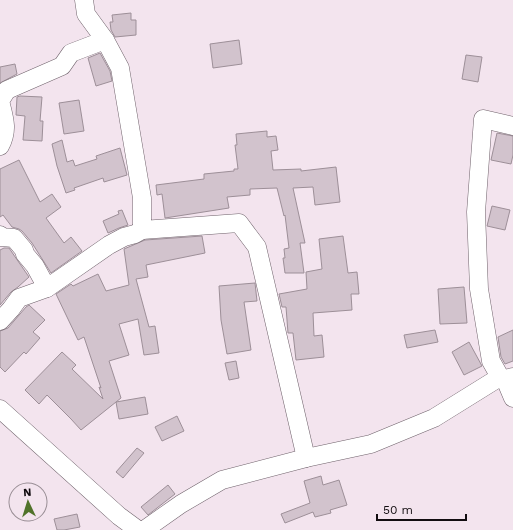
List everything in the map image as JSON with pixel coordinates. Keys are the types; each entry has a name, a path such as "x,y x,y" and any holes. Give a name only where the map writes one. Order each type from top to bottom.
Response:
{"street":[{"path":"84,0 86,14 105,40 120,68 142,198 142,230"},
{"path":"0,146 4,139 6,125 0,100 7,90 62,66 71,53 105,40"},
{"path":"513,126 483,119 476,212 479,289 490,361 506,378 513,398"},
{"path":"0,321 12,309 19,298 47,288 124,237 142,230 240,222 257,247 306,458"},
{"path":"0,235 1,237 14,238 24,250 24,254 35,266 47,288"},
{"path":"144,530 181,504 222,480 306,458 371,444 434,418 506,378"},
{"path":"0,409 119,516 138,530"}],"building":[{"path":"131,13 131,20 136,20 136,35 115,37 111,30 110,22 113,22 112,15"},
{"path":"239,40 242,64 213,68 210,44"},
{"path":"100,53 110,71 112,81 96,86 88,58"},
{"path":"466,55 482,57 478,82 462,79"},
{"path":"15,64 17,74 0,83 0,67"},
{"path":"17,97 42,97 40,121 43,121 42,141 23,140 25,116 16,115"},
{"path":"79,100 84,131 64,134 59,103"},
{"path":"267,131 267,137 276,136 278,150 271,151 273,170 301,169 301,171 336,167 340,202 315,205 313,187 293,188 305,243 300,243 304,273 285,273 283,258 285,258 284,249 289,248 285,215 284,216 277,188 250,189 250,195 227,197 229,208 165,218 162,194 157,195 156,185 204,179 204,174 234,171 234,169 238,169 235,145 237,145 236,134"},
{"path":"497,133 513,136 513,155 511,164 491,160"},
{"path":"62,140 67,162 73,160 75,166 97,159 96,156 120,148 127,175 104,182 103,178 74,188 75,190 66,193 57,166 52,144"},
{"path":"19,160 40,202 52,194 61,207 46,218 64,243 71,237 82,251 51,273 32,243 22,231 12,227 3,215 0,217 0,169"},
{"path":"492,206 510,210 505,230 487,226"},
{"path":"122,210 128,225 108,233 103,221 119,214 118,211"},
{"path":"202,236 205,253 146,265 148,277 136,279 149,327 155,326 159,353 144,355 138,319 119,324 129,355 109,361 121,398 81,430 47,395 39,404 25,390 62,352 76,365 72,369 103,399 99,387 101,388 84,337 78,340 56,294 71,284 73,286 98,274 106,291 129,285 124,249 145,240"},
{"path":"343,236 348,273 357,272 359,294 351,294 352,310 313,313 314,336 322,335 324,357 296,360 293,333 288,333 286,307 282,307 279,294 307,289 306,272 322,269 319,239"},
{"path":"9,248 29,277 11,292 0,305 0,250"},
{"path":"255,283 257,301 244,302 251,350 227,354 221,320 219,286"},
{"path":"464,287 467,323 440,324 438,289"},
{"path":"29,305 45,320 33,332 40,338 26,354 24,352 5,372 0,367 0,331 8,328"},
{"path":"435,330 438,342 407,348 404,335"},
{"path":"513,330 513,361 505,364 501,357 498,337"},
{"path":"469,342 482,366 464,375 452,352"},
{"path":"236,361 239,378 229,380 225,363"},
{"path":"145,397 148,414 119,419 116,402"},
{"path":"177,416 184,431 162,441 155,427"},
{"path":"137,448 144,453 123,478 116,472"},
{"path":"321,476 323,485 339,480 347,505 330,510 331,513 315,517 313,512 285,523 281,514 310,503 304,481"},
{"path":"168,485 175,494 148,515 141,507"},
{"path":"77,514 80,527 57,530 54,519"}]}
